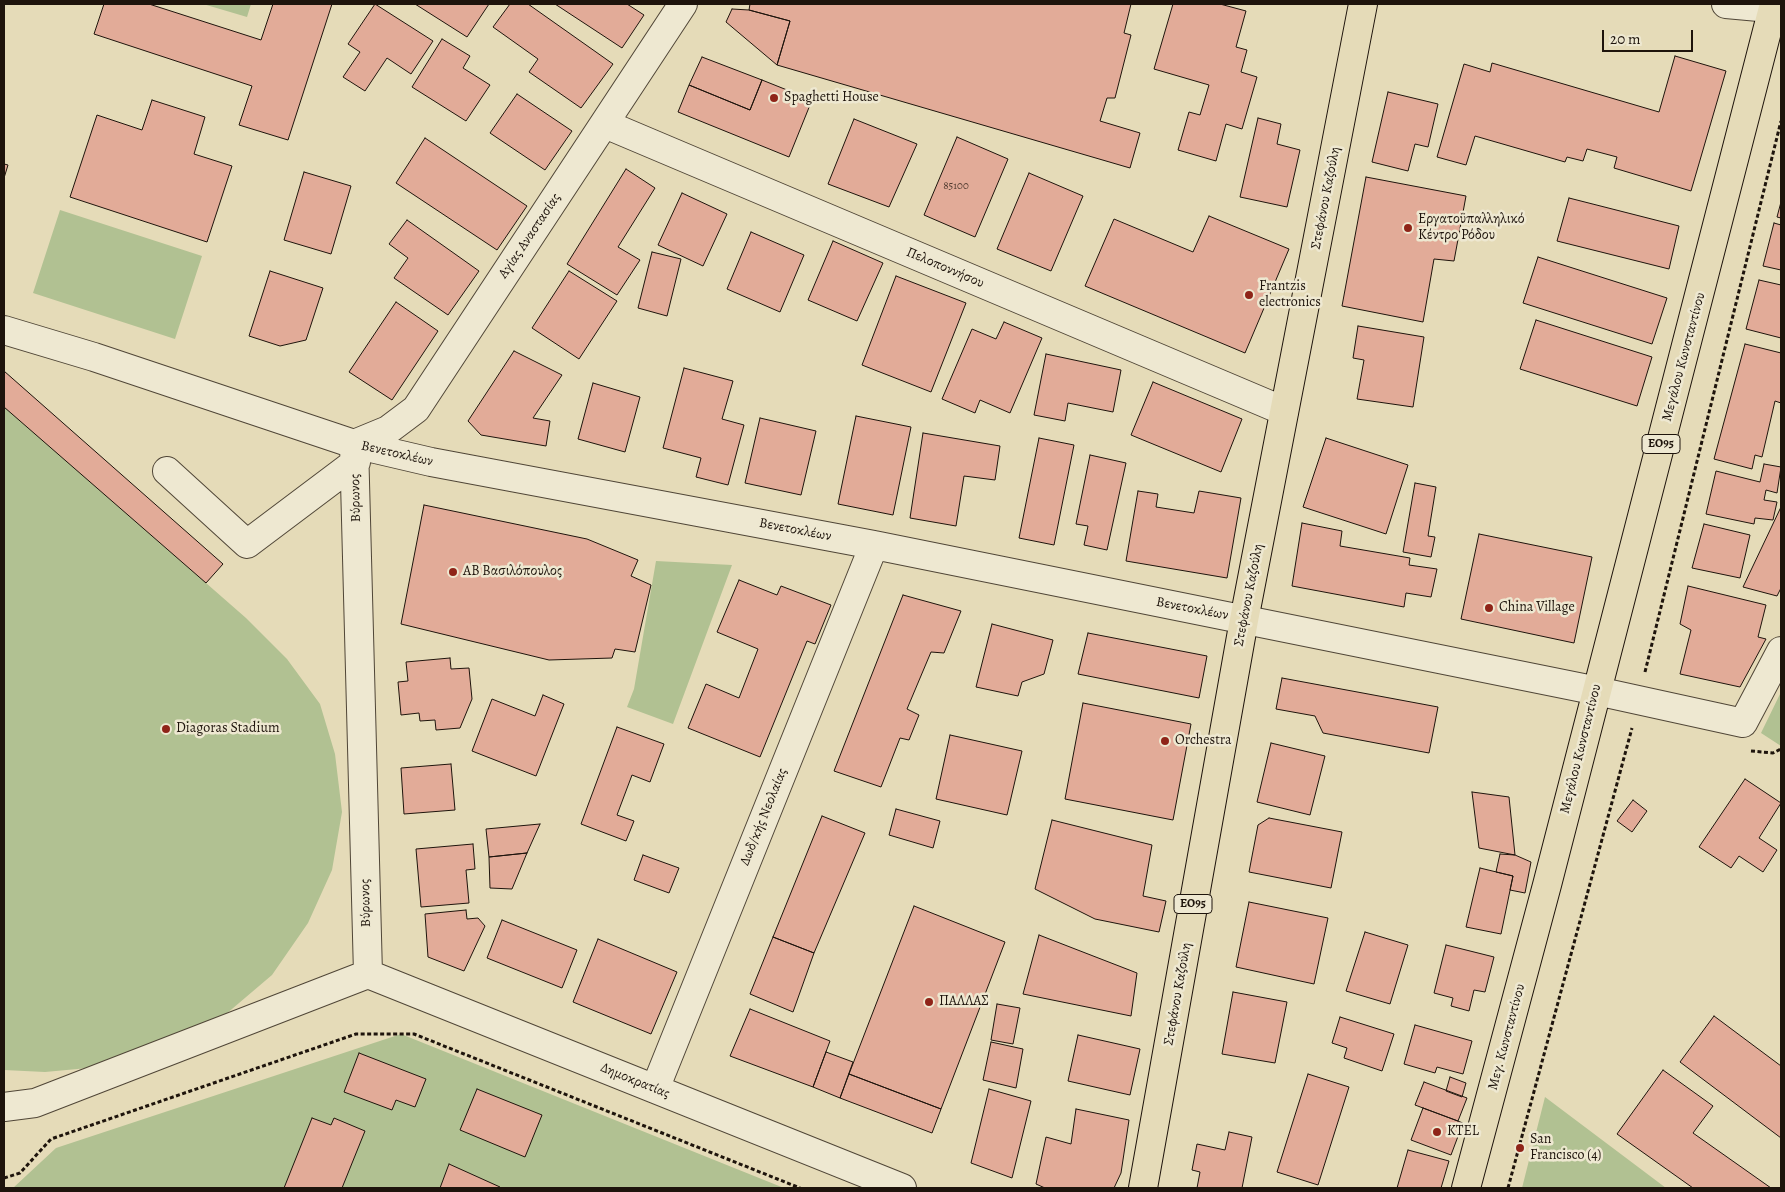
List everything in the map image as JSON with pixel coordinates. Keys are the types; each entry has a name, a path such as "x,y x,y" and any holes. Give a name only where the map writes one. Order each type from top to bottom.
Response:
{"main road":[{"name":"Στεφάνου Καζούλη","path":"1143,1188 1244,620 1364,4"},
{"name":"Μεγάλου Κωνσταντίνου","path":"1547,885 1596,690 1776,7"},
{"name":"Μεγ. Κωνσταντίνου","path":"1466,1188 1547,885"}],"street":[{"name":"Αγίας Αναστασίας","path":"168,471 247,544 355,453 416,409 683,4"},
{"path":"1726,4 1776,7"},
{"name":"Πελοποννήσου","path":"605,124 1284,411"},
{"name":"Βενετοκλέων","path":"4,330 94,358 355,453 432,462 874,545 1596,690 1743,723 1781,651"},
{"name":"Βύρωνος","path":"355,453 368,974"},
{"name":"Δωδ/κής Νεολαίας","path":"655,1089 874,545"},
{"path":"4,1107 35,1103 368,974"},
{"name":"Δημοκρατίας","path":"368,974 902,1188"}],"path":[{"path":"1642,682 1781,120"},
{"path":"1508,1188 1632,728"},
{"path":"4,1178 20,1174 51,1140 60,1136 356,1034 414,1034 800,1188"}],"green space":[{"path":"203,4 251,4 247,17"},
{"path":"60,210 202,256 175,339 33,293"},
{"name":"Diagoras Stadium","path":"4,371 223,564 206,583 246,618 287,659 320,704 335,754 342,812 332,870 308,923 272,975 219,1020 99,1067 45,1072 4,1070"},
{"path":"656,561 732,565 673,724 627,707 634,689"},
{"path":"1781,692 1781,746 1761,733"},
{"path":"401,1034 784,1188 13,1188 56,1148"},
{"path":"1545,1097 1666,1188 1522,1188"}],"building":[{"path":"104,4 149,4 261,40 273,4 332,4 288,140 239,125 252,86 94,34"},
{"path":"375,4 433,41 411,74 387,58 365,91 343,77 360,52 348,44"},
{"path":"415,4 489,4 467,37"},
{"path":"510,4 528,4 613,64 581,108 529,72 538,59 493,27"},
{"path":"555,4 627,4 644,15 622,48"},
{"path":"750,4 1131,4 1124,33 1131,35 1115,98 1107,98 1100,121 1140,133 1130,168 777,65 790,21 749,10"},
{"path":"1173,4 1220,4 1246,11 1236,47 1247,50 1241,72 1257,77 1242,129 1226,124 1216,161 1178,150 1189,112 1200,115 1209,85 1154,69"},
{"path":"732,9 749,10 790,21 777,65 726,22"},
{"path":"442,39 470,56 463,68 490,85 466,121 412,87"},
{"path":"1675,56 1726,71 1691,191 1614,168 1617,157 1587,149 1583,161 1567,157 1565,162 1475,136 1466,165 1437,157 1464,64 1490,72 1492,63 1659,112"},
{"path":"702,57 762,80 750,110 689,85"},
{"path":"762,80 812,100 789,157 678,112 689,85 750,110"},
{"path":"1388,92 1438,104 1428,147 1415,144 1408,171 1372,162"},
{"path":"517,94 572,131 545,170 490,133"},
{"path":"152,100 205,117 194,154 232,166 207,242 70,197 97,115 142,130"},
{"path":"1258,118 1281,124 1277,144 1300,150 1287,207 1240,197"},
{"path":"854,119 917,144 889,207 828,184"},
{"path":"957,137 1008,159 975,237 924,215"},
{"path":"425,138 527,206 497,250 396,183"},
{"path":"4,164 8,165 4,178"},
{"path":"626,169 655,188 618,247 640,260 617,295 567,264"},
{"path":"304,172 351,186 331,254 284,240"},
{"path":"1029,173 1083,196 1051,271 997,249"},
{"name":"Εργατοϋπαλληλικό Κέντρο Ρόδου","path":"1366,177 1466,196 1454,261 1434,259 1423,322 1342,306"},
{"path":"682,193 727,214 703,266 658,245"},
{"path":"1569,198 1679,226 1669,269 1557,241"},
{"path":"1781,202 1781,218 1777,217"},
{"path":"1209,216 1289,249 1245,353 1085,286 1114,219 1193,252"},
{"path":"407,220 479,271 448,315 394,278 408,258 389,244"},
{"path":"1774,223 1781,225 1781,270 1763,266"},
{"path":"751,232 804,255 780,312 727,289"},
{"path":"833,241 883,263 857,321 808,300"},
{"path":"652,252 681,259 667,316 638,308"},
{"path":"1538,257 1667,298 1652,344 1523,303"},
{"path":"270,271 323,288 306,340 280,346 249,336"},
{"path":"569,271 617,301 579,359 532,328"},
{"path":"896,276 966,303 931,392 862,365"},
{"path":"1759,280 1781,285 1781,338 1746,329"},
{"path":"396,302 438,331 392,400 349,372"},
{"path":"1536,320 1652,357 1637,406 1520,369"},
{"path":"1004,322 1042,338 1010,413 980,400 975,413 942,399 972,329 996,339"},
{"path":"1358,326 1424,337 1413,407 1357,399 1364,360 1353,358"},
{"path":"1745,344 1781,353 1781,403 1775,401 1762,457 1755,455 1752,469 1714,459"},
{"path":"514,351 562,375 533,418 550,421 546,446 481,435 468,421"},
{"path":"1046,354 1121,370 1113,412 1068,403 1065,421 1034,415"},
{"path":"684,368 733,381 722,419 744,425 728,485 696,477 701,458 663,448"},
{"path":"4,371 223,564 206,583 4,407"},
{"path":"1153,382 1242,419 1221,472 1131,435"},
{"path":"593,383 640,397 625,452 578,439"},
{"path":"856,416 911,427 893,515 838,504"},
{"path":"760,418 816,431 801,495 745,483"},
{"path":"923,433 1000,446 995,480 964,476 956,526 910,518"},
{"path":"1039,438 1074,445 1054,545 1019,538"},
{"path":"1326,438 1408,465 1386,534 1303,507"},
{"path":"1090,455 1126,463 1107,550 1084,545 1088,526 1076,524"},
{"path":"1764,464 1781,467 1777,493 1766,490 1764,500 1777,502 1773,520 1755,518 1754,524 1706,514 1716,471 1760,482"},
{"path":"1415,483 1436,487 1428,536 1435,537 1431,557 1403,552"},
{"path":"1138,491 1158,494 1156,507 1194,513 1199,491 1241,498 1227,578 1126,561"},
{"path":"424,505 587,539 638,560 631,576 651,585 635,652 615,649 612,658 549,660 401,624"},
{"path":"1781,507 1781,588 1777,596 1743,587"},
{"path":"1302,523 1342,531 1340,546 1410,558 1409,565 1437,569 1431,597 1406,593 1404,607 1292,586"},
{"path":"1704,524 1750,535 1740,578 1692,568"},
{"path":"1479,534 1592,557 1574,643 1461,619"},
{"path":"739,580 777,595 781,586 831,605 815,644 807,641 760,757 688,728 706,684 739,698 758,649 717,632"},
{"path":"1688,586 1766,605 1758,637 1766,639 1740,687 1680,674 1691,630 1680,624"},
{"path":"903,595 961,611 944,653 931,652 907,709 919,715 909,740 900,738 881,787 834,771"},
{"path":"992,624 1053,640 1044,674 1022,682 1018,696 976,687"},
{"path":"1088,633 1207,656 1199,698 1078,674"},
{"path":"450,658 451,669 469,668 472,699 460,728 436,730 435,720 420,721 419,713 401,715 398,682 408,681 406,662"},
{"path":"1282,678 1438,707 1429,753 1323,733 1315,716 1276,709"},
{"path":"543,695 564,704 536,776 472,751 492,699 535,716"},
{"path":"1083,703 1191,724 1173,820 1065,799"},
{"path":"617,727 664,744 650,782 632,775 617,815 634,821 626,841 581,824"},
{"path":"950,735 1022,751 1007,815 936,799"},
{"path":"1271,743 1325,756 1310,815 1257,802"},
{"path":"451,764 455,810 404,814 401,768"},
{"path":"1745,779 1781,803 1759,838 1777,850 1763,872 1739,856 1731,868 1699,847"},
{"path":"1472,792 1509,797 1515,855 1479,848"},
{"path":"1633,800 1647,811 1632,832 1617,821"},
{"path":"896,809 940,821 933,848 889,835"},
{"path":"822,816 865,833 814,953 773,937"},
{"path":"1269,818 1342,832 1331,888 1249,872 1258,825"},
{"path":"1052,820 1152,845 1143,896 1166,901 1159,932 1095,919 1035,889"},
{"path":"540,824 527,853 489,857 486,829"},
{"path":"473,844 475,869 466,870 469,903 421,907 416,849"},
{"path":"527,853 512,889 490,888 489,857"},
{"path":"1500,854 1515,855 1531,862 1525,893 1510,890 1513,876 1496,872"},
{"path":"643,855 679,868 669,893 634,880"},
{"path":"1480,868 1513,876 1501,934 1466,927"},
{"path":"1249,902 1328,918 1314,984 1236,967"},
{"name":"ΠΑΛΛΑΣ","path":"914,906 1005,942 941,1109 849,1074"},
{"path":"466,910 467,919 478,918 485,926 464,971 428,957 425,914"},
{"path":"502,920 577,950 562,988 487,958"},
{"path":"1365,932 1408,945 1390,1004 1346,991"},
{"path":"1039,935 1137,973 1131,1016 1023,994"},
{"path":"773,937 814,953 793,1012 750,994"},
{"path":"598,939 677,972 651,1034 573,1002"},
{"path":"1446,945 1494,957 1485,992 1474,990 1469,1011 1451,1006 1453,998 1434,993"},
{"path":"1233,992 1287,1002 1275,1063 1222,1054"},
{"path":"997,1004 1020,1008 1013,1044 991,1040"},
{"path":"750,1009 830,1041 813,1087 730,1056"},
{"path":"1714,1016 1781,1066 1781,1138 1680,1062"},
{"path":"1340,1017 1394,1034 1382,1071 1344,1058 1347,1048 1332,1043"},
{"path":"1415,1025 1472,1041 1463,1074 1437,1067 1435,1073 1404,1064"},
{"path":"1078,1035 1140,1049 1130,1095 1068,1081"},
{"path":"991,1042 1023,1049 1016,1088 983,1080"},
{"path":"826,1052 853,1062 840,1098 813,1087"},
{"path":"359,1053 426,1079 415,1107 396,1100 392,1110 344,1092"},
{"path":"1663,1070 1713,1106 1693,1133 1771,1188 1693,1188 1617,1134"},
{"path":"849,1074 941,1109 932,1133 840,1098"},
{"path":"1308,1074 1349,1087 1318,1185 1277,1172"},
{"path":"1450,1077 1466,1083 1462,1097 1446,1091"},
{"path":"1424,1082 1467,1098 1458,1121 1415,1105"},
{"path":"477,1089 542,1115 525,1157 460,1130"},
{"path":"989,1089 1031,1101 1012,1178 971,1163"},
{"name":"KTEL","path":"1423,1108 1463,1123 1451,1155 1411,1140"},
{"path":"1076,1109 1129,1120 1121,1173 1114,1188 1045,1188 1036,1184 1046,1137 1071,1144"},
{"path":"312,1118 331,1125 334,1118 365,1131 342,1188 284,1188"},
{"path":"1229,1132 1252,1137 1242,1188 1197,1188 1200,1172 1192,1170 1197,1144 1225,1150"},
{"path":"1408,1150 1449,1161 1441,1188 1397,1188"},
{"path":"449,1164 500,1187 500,1188 440,1188"}],"place":[{"name":"Spaghetti House","path":"774,98"},
{"name":"Εργατοϋπαλληλικό Κέντρο Ρόδου","path":"1408,228"},
{"name":"Frantzis electronics","path":"1249,295"},
{"name":"AB Βασιλόπουλος","path":"453,572"},
{"name":"China Village","path":"1489,608"},
{"name":"Diagoras Stadium","path":"166,729"},
{"name":"Orchestra","path":"1165,741"},
{"name":"ΠΑΛΛΑΣ","path":"929,1002"},
{"name":"KTEL","path":"1437,1132"},
{"name":"San Francisco (4)","path":"1520,1148"}]}
